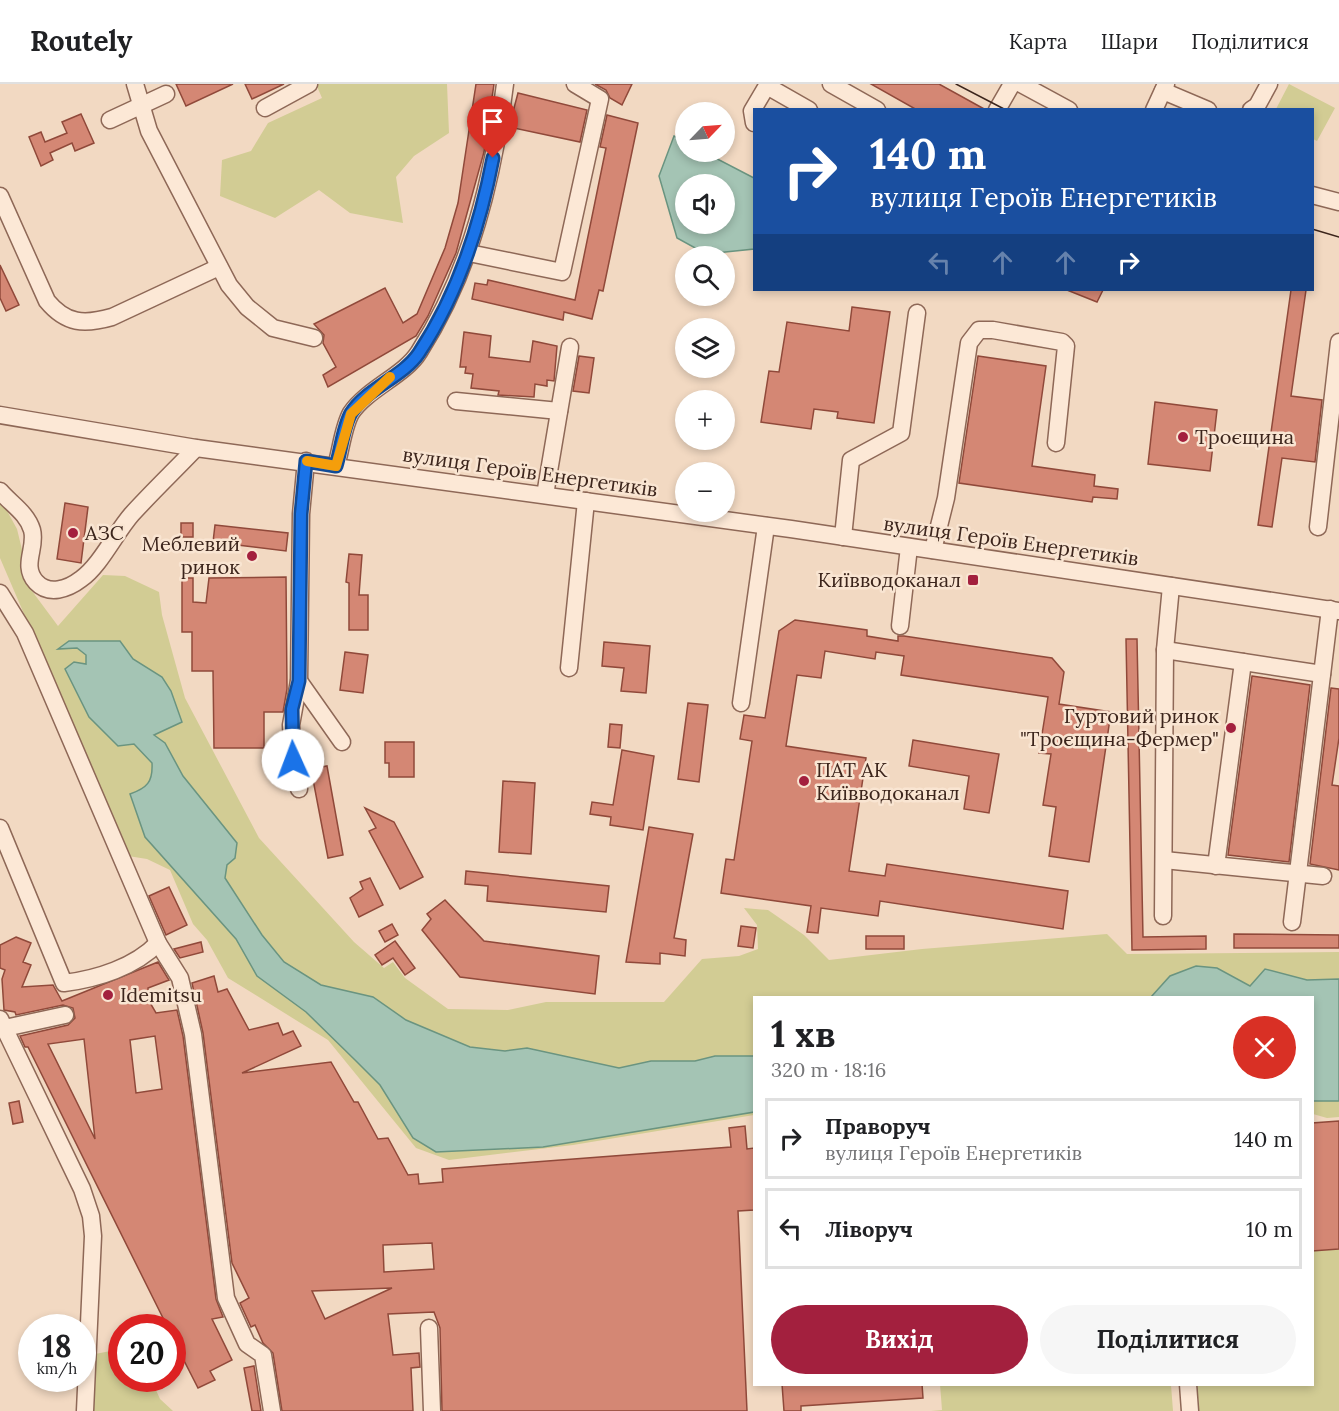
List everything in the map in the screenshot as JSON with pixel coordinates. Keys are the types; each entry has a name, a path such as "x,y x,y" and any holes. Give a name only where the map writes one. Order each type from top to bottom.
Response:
{"street":[{"path":"135,84 149,131 229,285 247,307 273,328 314,338"},
{"path":"265,108 309,84"},
{"path":"336,466 351,414 378,387 418,355 440,316 469,253 489,179 506,84"},
{"path":"469,253 562,272 600,99 575,84"},
{"path":"831,84 873,108"},
{"path":"998,108 1012,84"},
{"path":"1021,84 1065,108"},
{"path":"1254,108 1269,84"},
{"path":"754,108 767,85 806,108"},
{"path":"1155,108 1164,88 1204,108"},
{"path":"110,120 166,94"},
{"path":"0,196 47,302 57,313 73,322 93,322 111,317 219,267"},
{"path":"1314,196 1339,202"},
{"path":"843,537 851,460 901,433 916,313"},
{"path":"933,550 946,498 969,343 979,330 993,330 1062,342 1066,346 1056,443"},
{"path":"1318,526 1332,474 1339,342"},
{"path":"545,495 570,347"},
{"path":"456,401 559,411"},
{"name":"вулиця Героїв Енергетиків","path":"0,415 196,448 306,461 766,526 1334,610"},
{"path":"0,491 24,514 32,530 33,545 28,558 31,575 38,584 54,591 69,587 84,578 132,514 196,448"},
{"path":"299,789 293,760 291,725 299,681 301,514 306,461"},
{"path":"569,668 586,501"},
{"path":"741,703 766,526"},
{"path":"900,626 909,547"},
{"path":"1163,916 1165,650 1171,586"},
{"path":"0,594 25,633 158,943 180,978 193,1034 226,1298 247,1344 263,1355 272,1411"},
{"path":"1292,922 1322,674 1334,610"},
{"path":"1165,650 1322,674"},
{"path":"1216,866 1242,662"},
{"path":"299,681 342,742"},
{"path":"0,828 64,983 81,981 136,962 158,943"},
{"path":"1164,860 1323,876"},
{"path":"66,1015 2,1023 82,1189 91,1216 93,1236 85,1411"},
{"path":"429,1328 432,1411"},
{"path":"1188,1386 1190,1411"}],"shaded area":[{"path":"316,84 447,84 449,133 414,156 396,177 403,223 350,213 319,190 275,218 220,196 222,160 251,151 268,123 322,98"},
{"path":"1289,84 1335,108 1317,141 1314,140 1314,108 1277,108"},
{"path":"674,136 675,162 723,162 753,177 753,249 735,251 735,246 692,246 677,238 676,234 735,234 735,174 675,174 675,231 659,176"},
{"path":"0,498 17,529 32,591 58,626 103,575 125,576 159,592 162,615 185,698 259,838 354,942 384,968 393,962 405,978 448,1009 508,1010 546,1002 664,1002 702,959 739,956 758,949 757,925 744,908 768,910 804,935 829,960 922,949 1107,934 1127,954 1339,952 1339,1117 1327,1118 1314,1114 1314,996 753,996 753,1115 573,1145 449,1160 416,1148 328,1040 228,978 207,940 193,924 170,870 147,859 128,856 0,558"},
{"path":"69,641 120,641 133,659 162,677 171,691 182,722 154,735 165,743 183,776 237,843 235,858 227,865 225,878 262,935 284,962 321,985 373,997 406,1020 470,1047 505,1051 527,1048 619,1068 651,1061 695,1061 715,1056 753,1056 753,1112 543,1147 436,1152 413,1138 380,1085 306,1012 257,976 236,939 145,837 130,794 145,787 148,783 152,763 134,744 118,746 89,717 65,669 74,662 86,664 86,655 77,648 58,649"},
{"path":"1196,966 1217,968 1250,986 1265,969 1307,980 1339,979 1339,1101 1314,1101 1314,996 1152,996 1170,976"},
{"path":"1339,1249 1339,1411 1199,1411 1197,1386 1314,1386 1314,1251"},
{"path":"108,1352 108,1392 157,1392 160,1399 173,1411 91,1411 92,1392 96,1392 96,1354"},
{"path":"940,1386 1171,1386 1173,1411 931,1411 942,1410"}],"building":[{"path":"176,84 233,84 186,106"},
{"path":"245,84 284,84 252,99"},
{"path":"476,84 494,84 484,152 456,253 428,316 416,336 328,387 323,375 336,367 323,343 324,335 314,324 385,288 403,323 417,314 445,248 458,203"},
{"path":"595,84 632,84 622,105 610,98 606,90"},
{"path":"871,84 939,84 982,108 913,108"},
{"path":"518,93 587,110 580,142 509,127"},
{"path":"81,114 94,143 75,151 72,143 50,153 53,160 41,166 29,137 41,132 45,142 67,133 62,122"},
{"path":"607,115 638,123 603,291 599,290 592,319 564,312 563,320 472,299 475,283 487,285 488,280 575,300 606,148 600,147"},
{"path":"0,265 19,305 6,311 0,298"},
{"path":"1070,291 1102,291 1097,302"},
{"path":"1291,291 1306,291 1291,396 1322,400 1315,462 1282,458 1272,527 1258,525"},
{"path":"852,307 890,312 874,423 837,418 838,412 814,409 811,429 761,422 769,371 779,372 787,322 849,331"},
{"path":"464,332 491,336 489,357 530,362 533,341 557,346 554,381 547,380 547,386 535,384 534,397 498,395 499,391 471,388 473,374 465,373 466,367 460,367"},
{"path":"579,356 594,358 589,393 573,391"},
{"path":"978,356 1046,366 1032,466 1095,475 1094,486 1118,489 1117,499 1093,497 1092,502 959,483"},
{"name":"Троєщина","path":"1155,402 1217,410 1210,471 1148,464"},
{"name":"АЗС","path":"65,503 88,507 81,563 57,559"},
{"path":"181,523 193,523 193,537 181,537"},
{"path":"215,525 288,533 286,551 213,542"},
{"path":"349,554 362,555 359,595 368,595 368,630 349,630 349,583 346,582"},
{"path":"286,577 287,689 283,712 264,712 264,748 214,748 213,671 192,671 192,632 182,632 182,578 193,578 193,602 206,603 209,578"},
{"name":"ПАТ АК Київводоканал","path":"795,620 867,630 867,636 898,641 898,636 904,636 1052,658 1064,672 1059,704 1111,712 1089,862 1049,856 1056,807 1043,805 1051,754 1039,753 1048,697 901,675 904,656 876,652 875,659 825,651 821,678 797,675 786,746 866,758 849,871 885,876 887,864 1068,891 1063,929 880,901 878,916 821,908 818,933 807,932 811,906 721,893 726,859 734,860 752,741 740,739 744,715 765,718 779,631"},
{"path":"1126,639 1137,639 1143,937 1206,936 1206,949 1132,950"},
{"path":"604,642 650,646 646,693 621,691 624,668 602,666"},
{"path":"345,652 368,655 363,693 340,690"},
{"path":"1252,676 1310,685 1289,862 1228,855"},
{"path":"1331,688 1339,689 1339,738 1332,785 1339,786 1339,870 1310,864"},
{"path":"688,703 708,705 699,782 678,779"},
{"path":"610,724 622,725 620,748 608,747"},
{"path":"913,740 999,754 989,813 964,809 969,776 909,766"},
{"path":"385,742 414,742 414,777 389,777 389,763 385,763"},
{"path":"622,750 654,756 643,830 610,825 611,817 590,814 592,802 613,805"},
{"path":"327,766 343,855 328,858 311,769"},
{"path":"503,781 535,783 531,854 499,852"},
{"path":"365,808 394,822 423,877 400,889 369,831 376,828"},
{"path":"649,827 693,834 674,938 686,940 685,956 660,953 660,964 626,962"},
{"path":"466,871 609,886 606,912 487,901 488,886 465,884"},
{"path":"370,878 383,905 359,917 350,898 363,889 360,882"},
{"path":"169,887 187,925 166,935 149,896"},
{"path":"445,900 484,941 599,956 595,994 460,977 422,930 431,919 427,914"},
{"path":"392,924 398,935 385,942 379,931"},
{"path":"741,926 756,928 753,948 738,946"},
{"path":"1234,934 1339,935 1339,948 1234,948"},
{"path":"866,936 904,936 904,949 866,949"},
{"path":"16,937 31,943 23,962 31,965 22,987 53,985 62,1001 158,962 169,980 148,988 149,1001 156,1013 177,1010 183,1036 216,1299 223,1317 212,1319 232,1360 210,1371 215,1380 198,1388 186,1364 186,1314 161,1314 28,1047 25,1047 20,1036 68,1025 75,1018 73,1008 63,1005 16,1015 15,1012 4,1010 2,979 5,970 0,968 0,945","holes":["155,1036 162,1089 136,1093 130,1040","84,1039 95,1139 48,1044"]},
{"path":"395,941 415,968 405,975 393,958 382,965 375,955"},
{"path":"201,942 203,952 180,958 174,949"},
{"path":"214,976 218,992 227,989 249,1030 278,1023 283,1035 293,1031 301,1046 242,1073 331,1062 354,1102 358,1102 378,1139 388,1138 408,1175 418,1174 419,1184 443,1182 442,1169 731,1147 729,1128 745,1126 747,1149 753,1148 753,1210 738,1211 747,1411 442,1411 440,1328 434,1312 388,1314 393,1355 419,1353 420,1367 411,1368 413,1411 282,1411 273,1353 263,1343 255,1325 251,1327 240,1303 249,1298 232,1263 203,1033 192,983","holes":["432,1243 434,1269 384,1272 383,1245","392,1288 325,1319 312,1291"]},
{"path":"19,1101 23,1122 13,1124 9,1103"},
{"path":"1339,1121 1339,1249 1314,1251 1314,1123"},
{"path":"254,1366 261,1411 252,1411 244,1368"},
{"path":"782,1386 922,1386 923,1398 801,1406 801,1411 784,1411"}],"tram line":[{"path":"956,84 1002,108"},
{"path":"1314,230 1339,237"}],"slow traffic":[{"path":"307,461 336,466 351,414 390,377"}],"place":[{"name":"Троєщина","path":"1183,437"},
{"name":"АЗС","path":"73,533"},
{"name":"Меблевий ринок","path":"252,556"},
{"name":"Київводоканал","path":"973,580"},
{"name":"Гуртовий ринок \"Троєщина-Фермер\"","path":"1231,728"},
{"name":"ПАТ АК Київводоканал","path":"804,781"},
{"name":"Idemitsu","path":"108,995"}],"route":[{"path":"293,760 291,725 292,709 299,681 301,514 306,461 336,466 351,414 378,387 418,355 440,316 469,253 493,158"}]}
